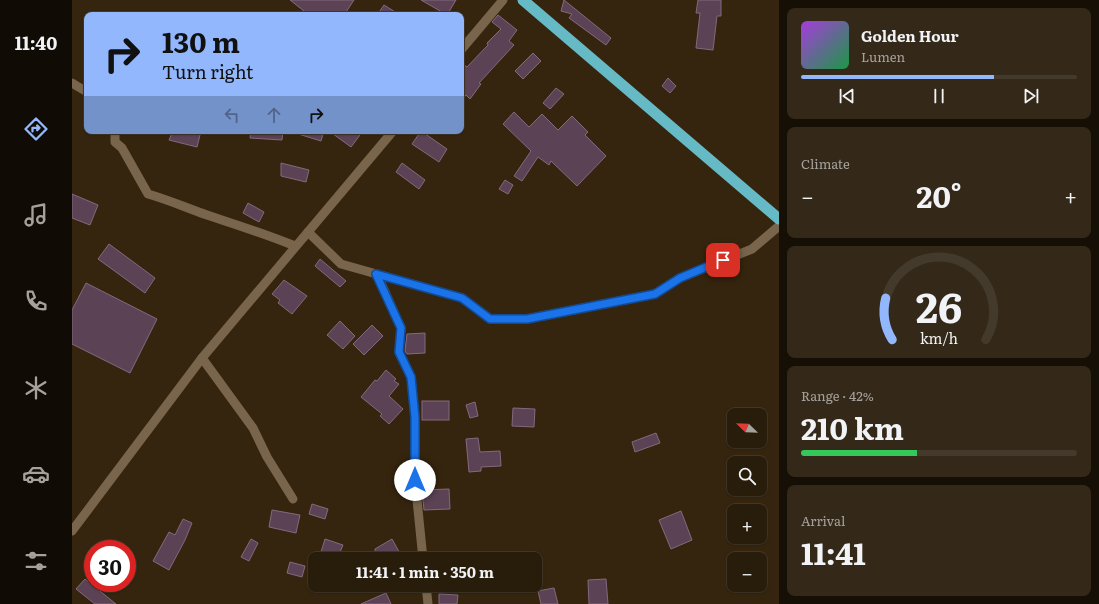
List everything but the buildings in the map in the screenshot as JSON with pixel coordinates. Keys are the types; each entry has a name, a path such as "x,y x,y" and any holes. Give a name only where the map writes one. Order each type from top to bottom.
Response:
{"highway":[{"path":"523,0 779,219"}],"street":[{"path":"464,46 503,0"},
{"path":"72,83 84,90"},
{"path":"115,134 115,142 122,148 148,194 173,201 206,215 261,232 295,246"},
{"path":"72,531 202,358 390,134"},
{"path":"308,232 342,264 462,298 490,319 527,319 655,294 680,278 752,249 779,226"},
{"path":"376,274 401,328 399,352 411,377 415,417 415,480 423,552"},
{"path":"202,358 253,428 267,457 293,500"},
{"path":"427,592 428,604"}],"route":[{"path":"415,480 415,417 411,377 399,352 401,328 376,274 400,282 462,298 490,319 527,319 655,294 680,278 723,260"}]}
